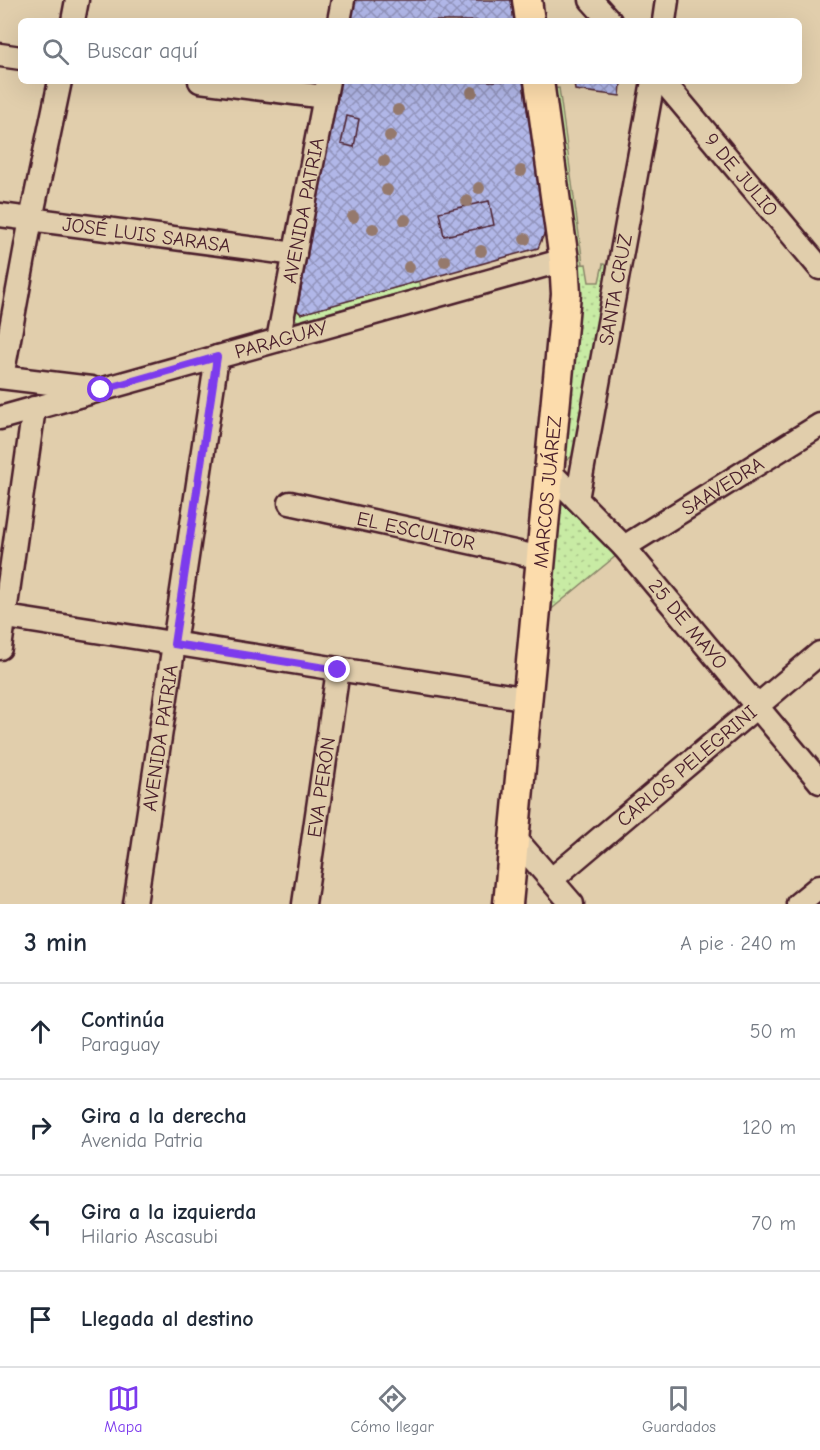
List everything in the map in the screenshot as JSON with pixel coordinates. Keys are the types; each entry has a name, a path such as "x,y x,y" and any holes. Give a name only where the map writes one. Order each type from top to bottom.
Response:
{"main road":[{"path":"527,0 530,18"},
{"name":"MARCOS JUÁREZ","path":"508,904 566,304 564,260 539,84"}],"street":[{"path":"74,18 77,0"},
{"path":"340,18 343,0"},
{"path":"591,0 607,18"},
{"path":"664,18 667,0"},
{"path":"0,55 18,58"},
{"path":"59,84 1,377 101,390"},
{"path":"247,84 326,89"},
{"name":"SANTA CRUZ","path":"577,499 652,84"},
{"name":"9 DE JULIO","path":"666,84 820,268"},
{"name":"AVENIDA PATRIA","path":"278,340 326,89"},
{"name":"JOSÉ LUIS SARASA","path":"0,214 295,254"},
{"name":"PARAGUAY","path":"0,418 564,260"},
{"name":"AVENIDA PATRIA","path":"135,904 217,357"},
{"path":"0,648 2,617 34,408"},
{"name":"SAAVEDRA","path":"624,548 820,425"},
{"name":"25 DE MAYO","path":"549,471 624,548 820,782"},
{"name":"EL ESCULTOR","path":"290,503 542,558"},
{"path":"2,617 529,699"},
{"name":"CARLOS PELEGRINI","path":"552,879 820,653"},
{"name":"EVA PERÓN","path":"304,904 338,670"},
{"path":"514,837 572,904"},
{"path":"798,904 820,886"}],"green space":[{"path":"335,84 339,84 297,310 301,314 419,281 421,287 298,321 292,318"},
{"path":"559,88 583,264 575,265 552,89"},
{"path":"586,264 589,282 599,282 603,264 612,266 576,453 564,460 575,265"},
{"path":"566,501 617,555 548,612 558,504"}],"building":[{"path":"355,0 511,0 514,18 352,18"},
{"path":"339,84 523,84 545,232 538,248 301,314 297,310"},
{"path":"574,84 621,84 620,96 575,90"},
{"path":"347,116 359,119 354,147 341,144"},
{"path":"489,201 494,225 444,236 439,212"}],"route":[{"path":"101,390 217,357 174,644 338,670"}]}
